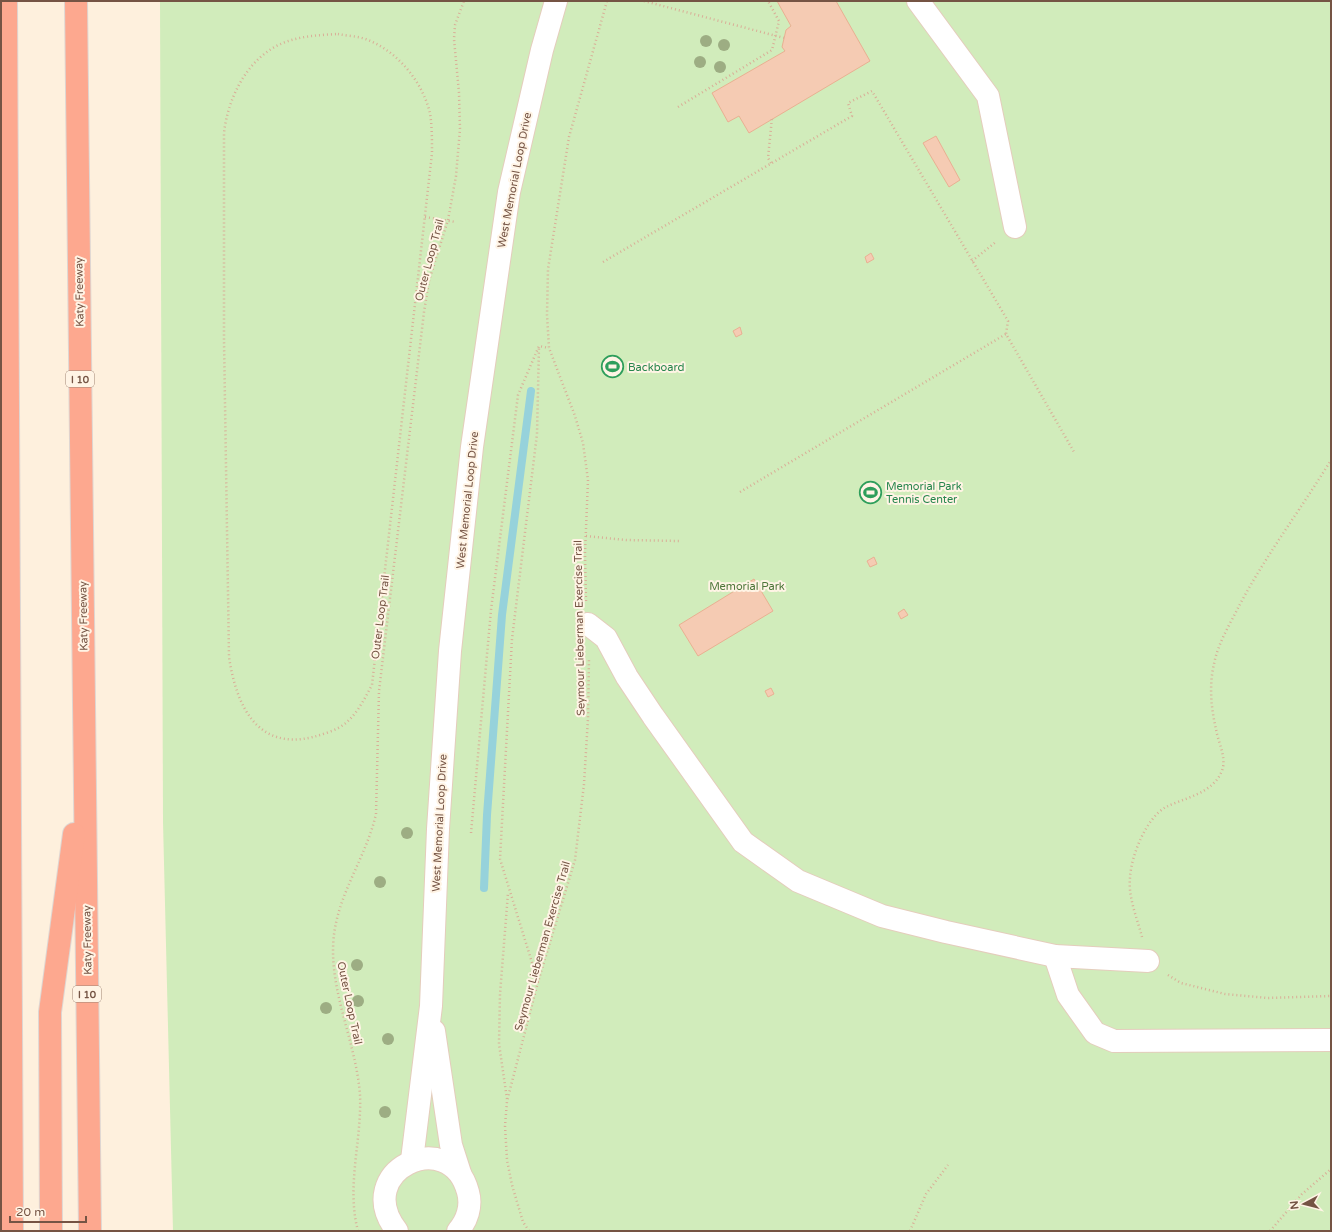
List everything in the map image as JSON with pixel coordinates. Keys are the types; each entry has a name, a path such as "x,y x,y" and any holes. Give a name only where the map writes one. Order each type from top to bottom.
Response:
{"highway":[{"path":"6,1 12,1231"},
{"name":"Katy Freeway","path":"76,1 90,1231"},
{"path":"51,1231 50,1012 84,757"}],"street":[{"name":"West Memorial Loop Drive","path":"412,1160 431,1006 438,830 450,651 472,447 509,192 542,50 556,1"},
{"path":"918,1 988,96 1015,228"},
{"path":"588,624 606,638 627,677 653,716 743,842 798,881 882,916 1055,956 1148,961"},
{"path":"1055,956 1068,995 1095,1033 1114,1041 1331,1040"},
{"name":"West Memorial Loop Drive","path":"431,1006 451,1145 460,1173 470,1196 466,1220 458,1231"},
{"path":"397,1231 389,1221 384,1207 385,1192 390,1179 400,1168 412,1160 426,1158 441,1160 451,1165 460,1173"}],"path":[{"name":"Outer Loop Trail","path":"358,1231 354,1201 360,1095 355,1062 334,973 332,950 335,927 342,904 372,834 376,814 379,691 423,320 429,281 448,220 456,176 460,129 459,93 454,39 455,25 464,1"},
{"name":"Seymour Lieberman Exercise Trail","path":"529,1231 523,1222 514,1192 507,1160 505,1126 507,1101 538,982 575,860 584,784 588,718 588,624 585,595 588,480 584,443 576,416 549,348 547,315 548,269 569,137 607,1"},
{"path":"644,1 784,38"},
{"path":"678,107 772,50 779,21 768,1"},
{"path":"338,34 367,40 380,46 404,65 416,80 424,95 430,113 432,153 425,217 372,685 354,714 345,724 328,733 305,739 283,738 273,735 260,728 251,720 243,709 234,684 229,657 224,340 224,133 230,103 254,62 270,50 294,39 338,34"},
{"path":"603,262 852,116 848,103 872,91 1008,321 1006,334 1074,452"},
{"path":"771,163 768,158 772,118"},
{"path":"425,217 456,222"},
{"path":"972,261 1015,228"},
{"path":"740,492 1006,334"},
{"path":"538,346 549,348"},
{"path":"471,833 491,610 518,395 538,346"},
{"path":"538,346 537,434 512,639 500,859 538,982"},
{"path":"1331,460 1275,543 1246,593 1227,628 1214,664 1211,697 1216,730 1224,758 1221,773 1210,787 1196,795 1164,808 1154,818 1142,835 1134,855 1129,878 1133,901 1148,961 1180,984 1225,994 1268,998 1331,996"},
{"path":"586,536 626,540 679,541"},
{"path":"507,1101 499,1044 500,994 509,891"},
{"path":"910,1231 926,1194 948,1165"},
{"path":"1270,1231 1302,1194 1331,1169"}],"green space":[{"name":"Memorial Park","path":"160,1 1331,1 1331,1231 173,1231 163,822"}],"building":[{"path":"777,1 836,1 870,61 749,133 739,116 728,122 712,93 785,51 782,47 786,30 791,26"},
{"path":"936,136 960,180 949,187 923,143"},
{"path":"871,253 874,259 867,263 865,257"},
{"path":"740,327 742,334 736,337 733,331"},
{"path":"874,557 877,564 870,567 867,561"},
{"path":"754,579 773,611 698,656 679,625"},
{"path":"904,609 908,615 901,619 898,613"},
{"path":"771,688 774,694 768,697 765,691"}],"waterway":[{"path":"484,888 487,815 502,615 531,391"}],"place":[{"name":"Backboard","path":"613,367"},
{"name":"Memorial Park Tennis Center","path":"871,492"}]}
